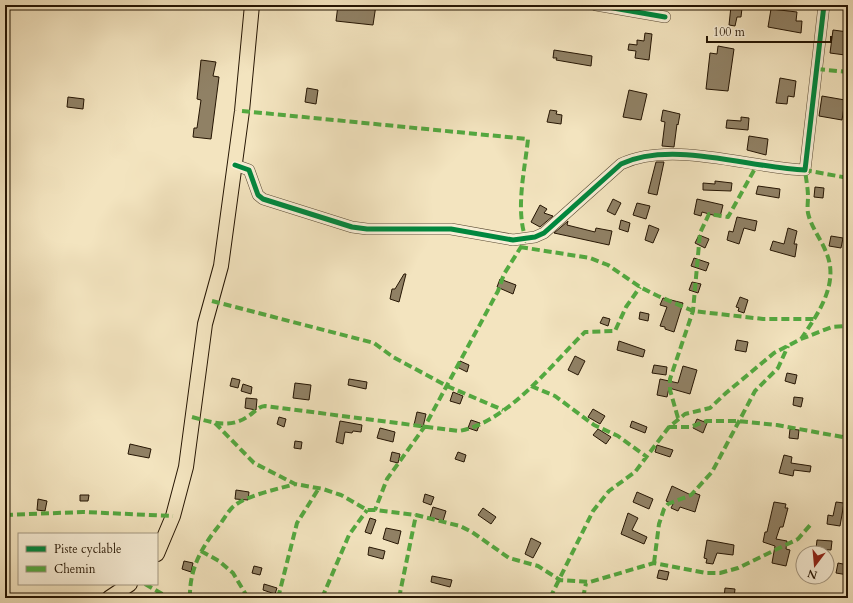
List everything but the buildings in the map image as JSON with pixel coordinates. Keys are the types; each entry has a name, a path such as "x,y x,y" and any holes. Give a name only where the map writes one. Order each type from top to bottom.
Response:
{"main road":[{"path":"158,552 173,516 186,467 205,324 220,266 235,165 252,5"},
{"path":"109,598 128,585"}],"street":[{"path":"596,5 665,16"},
{"path":"235,165 249,170 258,195 263,199 352,227 367,229 451,229 513,240 535,237 544,233 622,164 636,157 652,155 684,155 805,170 824,5"}],"marked path":[{"path":"817,69 848,72"},
{"path":"242,111 528,139 521,203 521,215 526,239 504,274 498,291 425,426 387,479 375,510"},
{"path":"678,418 670,390 670,379 693,311 700,233 709,214 728,217 757,165"},
{"path":"801,339 820,309 825,298 829,287 830,275 830,264 826,252 811,223 808,213 808,194 805,170 848,178"},
{"path":"520,247 590,258 608,265 640,287 693,311 763,319 814,319"},
{"path":"192,417 227,424 240,421 265,406 459,431 477,426 494,417 511,405 543,376 585,332 615,331 626,307 640,287"},
{"path":"212,301 374,343 393,357 447,386 503,410"},
{"path":"550,598 593,511 609,491 635,472 669,427 685,414 710,408 774,353 801,339 832,327 848,326"},
{"path":"654,563 659,524 664,509 668,504 691,495 712,472 755,391 778,368 788,346"},
{"path":"531,386 555,396 594,425 618,436 647,457"},
{"path":"669,427 690,427 707,421 738,421 777,425 848,438"},
{"path":"215,423 254,463 295,484 323,489 341,495 367,510 416,515 460,526 472,532 509,558 538,566 560,580 590,582 654,563 706,573 720,573 738,568 798,539 812,523"},
{"path":"190,598 190,587 198,558 208,540 230,510 240,502 247,499 295,484"},
{"path":"278,598 297,523 319,488"},
{"path":"322,598 349,535 367,510"},
{"path":"5,515 83,512 173,516"},
{"path":"399,598 416,515"},
{"path":"201,551 219,561 233,573 248,598"},
{"path":"583,598 586,583"},
{"path":"147,585 169,598"}],"cycle path":[{"path":"596,5 665,17"},
{"path":"235,165 249,170 258,195 263,199 352,227 367,229 451,229 513,240 535,237 544,233 621,164 641,157 687,155 805,170 824,5"}]}
